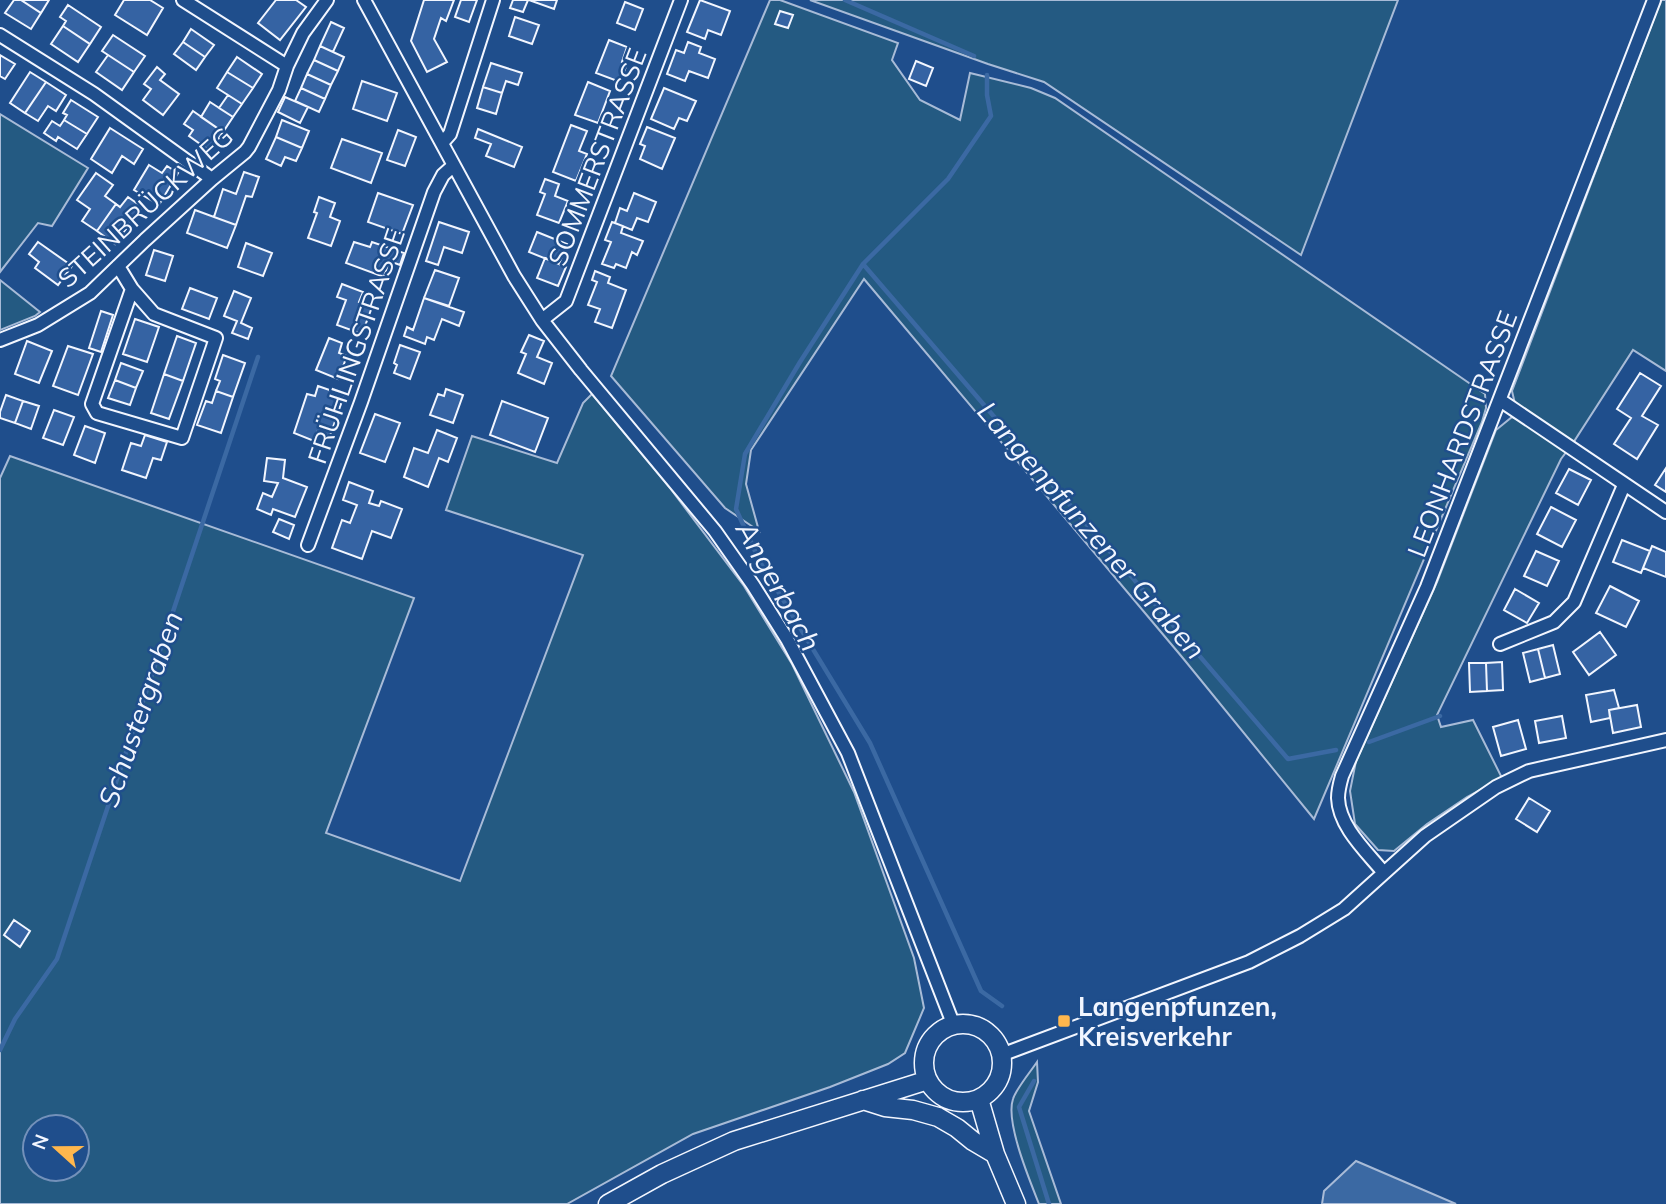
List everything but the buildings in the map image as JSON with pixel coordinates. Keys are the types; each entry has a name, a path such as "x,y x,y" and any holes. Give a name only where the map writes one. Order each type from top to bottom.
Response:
{"main road":[{"path":"966,1025 989,1034 1001,1055 1002,1068 998,1081 979,1099 968,1102 944,1098 928,1080 925,1069 928,1047 934,1037 954,1026 966,1025"},
{"path":"608,1204 662,1174 734,1141 928,1080"},
{"path":"979,1099 995,1154 1016,1204"},
{"path":"863,1100 938,1117 995,1154"}],"street":[{"path":"183,0 287,66"},
{"name":"STEINBRÜCKWEG","path":"0,340 38,325 90,293 249,147 279,90 303,33 327,0"},
{"path":"364,0 514,276 542,320 715,531 788,639 848,752 954,1026"},
{"path":"442,143 450,134 493,0"},
{"name":"SOMMERSTRASSE","path":"542,320 566,301 681,0"},
{"name":"LEONHARDSTRASSE","path":"1384,873 1340,814 1338,796 1342,776 1427,587 1654,0"},
{"path":"0,35 94,94 212,179"},
{"name":"FRÜHLINGSTRASSE","path":"308,545 434,192 443,175 453,166"},
{"path":"118,265 132,289 154,314 216,338 182,438 97,413 92,404 132,289"},
{"path":"1500,400 1666,512"},
{"path":"1500,644 1553,622 1574,602 1624,485"},
{"path":"1001,1055 1249,962 1300,936 1344,909 1425,836 1496,787 1529,771 1666,740"}],"shaded area":[{"path":"770,0 780,0 898,43 892,60 920,100 960,120 970,73 1031,88 1055,98 1485,394 1486,408 1482,422 1314,819 1182,657 864,279 751,450 746,484 759,531 725,508 611,376"},
{"path":"810,0 1398,0 1301,255 1044,82"},
{"path":"1661,0 1666,0 1666,371 1633,350 1573,443 1515,404 1512,391"},
{"path":"0,114 88,168 52,226 38,223 0,272"},
{"path":"0,280 40,312 0,330"},
{"path":"592,394 670,488 744,586 792,664 854,792 914,958 924,1008 905,1053 888,1064 830,1087 693,1134 567,1204 0,1204 0,478 10,456 414,598 326,833 460,881 583,555 446,510 472,436 557,463 583,403"},
{"path":"1512,417 1529,424 1567,451 1437,715 1441,727 1473,720 1502,778 1467,797 1427,824 1394,851 1378,850 1355,824 1350,791 1356,761 1437,582 1496,430"},
{"path":"1037,1062 1038,1082 1029,1111 1061,1204 1039,1204 1012,1122 1013,1099"},
{"path":"1356,1161 1456,1204 1322,1204 1324,1191"}],"waterway":[{"name":"Angerbach","path":"845,0 974,56"},
{"name":"Angerbach","path":"987,75 991,116 948,179 863,264 745,454 736,509 760,562 870,743 981,991 1002,1006"},
{"name":"Langenpfunzener Graben","path":"863,264 1288,759 1336,750"},
{"name":"Schustergraben","path":"0,1050 15,1019 57,959 258,357"},
{"path":"1369,742 1440,716"},
{"name":"Angerbach","path":"1034,1081 1019,1107 1049,1204"}],"place":[{"name":"Langenpfunzen, Kreisverkehr","path":"1064,1021"}]}
